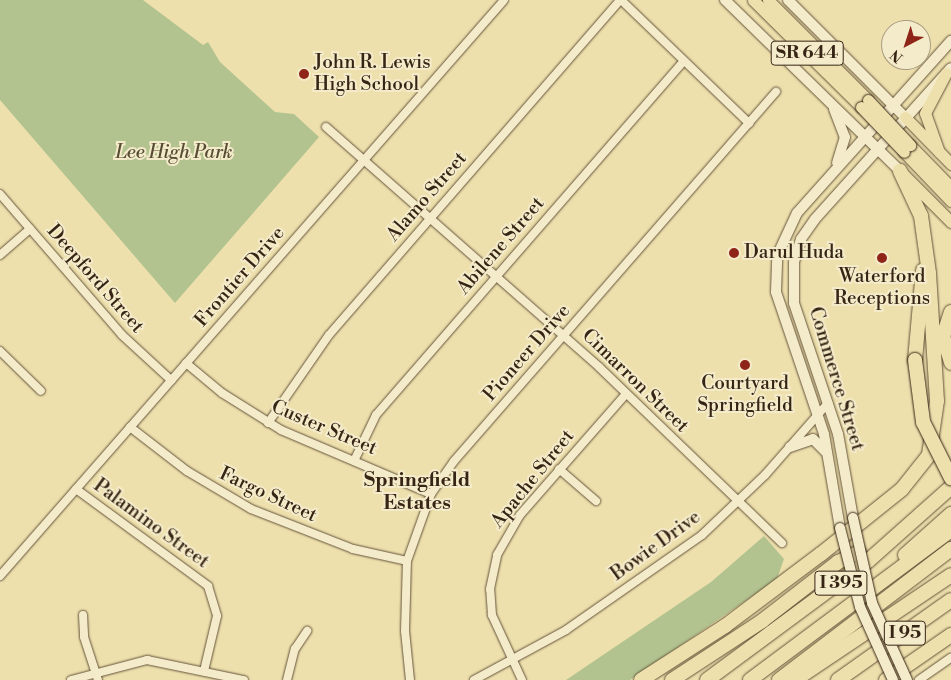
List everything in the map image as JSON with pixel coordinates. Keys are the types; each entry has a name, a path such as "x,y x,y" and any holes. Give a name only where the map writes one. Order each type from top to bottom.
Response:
{"highway":[{"path":"641,680 788,580 892,498 921,467 933,438 937,401 926,250 921,216 900,171"},
{"path":"926,250 915,360 923,422 951,478"},
{"path":"951,312 943,336 951,363"},
{"name":"I 395","path":"708,680 868,561 951,487"},
{"path":"806,640 951,514"},
{"name":"I 95","path":"750,680 951,530"},
{"path":"779,680 951,549"},
{"path":"672,680 762,621 828,569 853,555"},
{"path":"901,587 951,556"},
{"path":"795,680 951,575"},
{"name":"I 95","path":"830,680 858,665 951,600"},
{"path":"886,680 951,635"},
{"path":"838,680 858,665"},
{"path":"703,680 722,668"}],"main road":[{"path":"724,0 830,101 951,222"},
{"name":"SR 644","path":"753,0 864,104"},
{"name":"SR 644","path":"768,0 907,148 951,187"},
{"path":"788,0 951,164"},
{"name":"Commerce Street","path":"907,680 876,616 853,555 840,528 830,460 817,414 779,306 775,268 790,224 830,175 951,41"},
{"path":"939,152 925,113 949,71"},
{"name":"Commerce Street","path":"893,680 865,621 853,555 853,518 842,449 794,303 794,262 810,226 905,117 949,71"},
{"path":"830,101 845,142 830,175"},
{"name":"SR 644","path":"907,148 951,201"},
{"path":"790,447 816,440 830,460"}],"street":[{"name":"Frontier Drive","path":"0,576 504,0"},
{"path":"621,0 749,123"},
{"name":"Alamo Street","path":"268,423 316,350 621,0"},
{"name":"Abilene Street","path":"354,461 376,414 684,61"},
{"name":"Pioneer Drive","path":"410,680 404,631 407,561 431,494 564,335 776,92"},
{"name":"Cimarron Street","path":"326,127 564,335 782,544"},
{"name":"Deepford Street","path":"0,194 122,335 171,380"},
{"path":"0,255 30,229"},
{"path":"0,351 41,391"},
{"name":"Custer Street","path":"186,364 268,423 431,494"},
{"name":"Apache Street","path":"522,680 511,662 492,615 494,565 510,527 626,394"},
{"name":"Bowie Drive","path":"474,680 511,662 566,630 681,550 738,501 790,447 828,403"},
{"name":"Fargo Street","path":"130,427 187,471 251,509 353,549 407,561"},
{"path":"559,469 596,501"},
{"name":"Palamino Street","path":"76,489 208,586 216,616 204,671"},
{"path":"84,615 84,637 98,680"},
{"path":"287,680 294,649 307,630"},
{"path":"919,680 951,658"},
{"path":"71,680 95,672 147,660 244,680"}],"green space":[{"name":"Lee High Park","path":"0,0 143,0 203,45 208,42 220,62 275,112 294,114 319,137 175,303 0,100"},
{"path":"764,536 784,559 777,579 630,680 566,680 711,582"}],"place":[{"name":"John R. Lewis High School","path":"304,74"},
{"name":"Darul Huda","path":"734,253"},
{"name":"Waterford Receptions","path":"882,258"},
{"name":"Courtyard Springfield","path":"745,365"}],"district":[{"name":"Springfield Estates","path":"417,492"}]}
